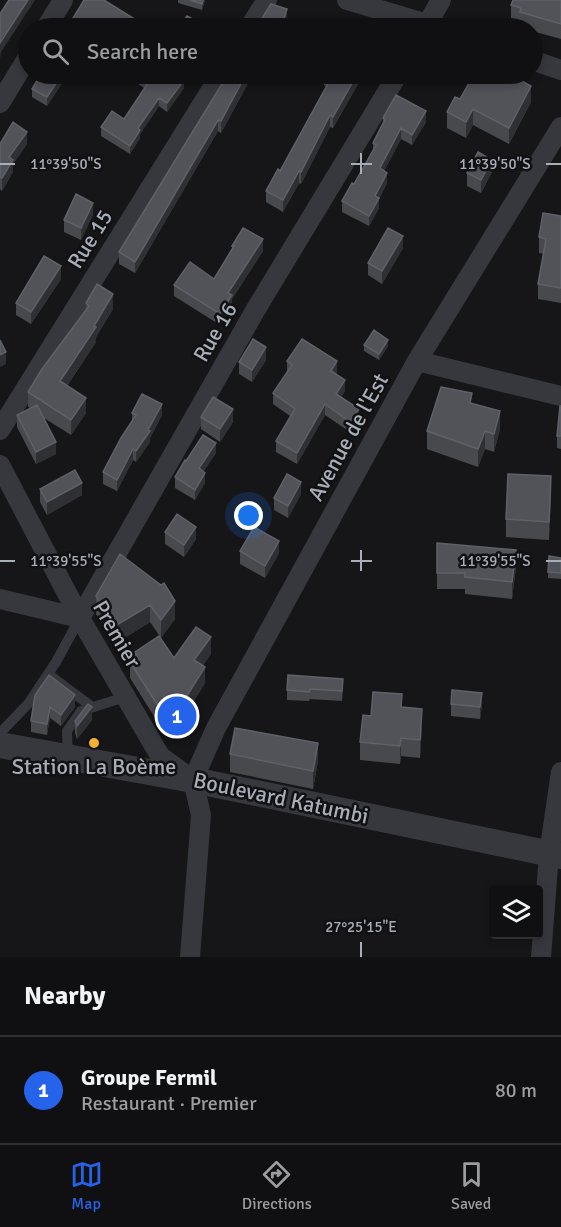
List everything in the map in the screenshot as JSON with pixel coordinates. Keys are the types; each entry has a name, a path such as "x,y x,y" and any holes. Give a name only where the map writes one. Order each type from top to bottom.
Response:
{"street":[{"path":"52,18 63,0"},
{"path":"255,18 267,0"},
{"path":"346,0 403,18"},
{"path":"434,18 441,0"},
{"path":"543,64 561,70"},
{"path":"0,103 18,73"},
{"name":"Rue 15","path":"0,430 215,84"},
{"name":"Rue 16","path":"80,618 256,309 392,84"},
{"name":"Avenue de l'Est","path":"193,780 216,729 417,361 561,127"},
{"path":"417,361 561,396"},
{"name":"Premier","path":"0,465 80,618 160,756 193,780"},
{"path":"0,598 80,618"},
{"name":"Boulevard Katumbi","path":"0,745 193,780 555,855"},
{"path":"540,957 555,855 561,772"},
{"path":"190,957 201,814 193,780"}],"lane":[{"path":"0,733 28,704 57,662 80,618"},
{"path":"48,674 91,706"},
{"path":"68,759 67,731 81,711 91,706 126,697"}],"building":[{"path":"9,0 28,0 0,43 0,14"},
{"path":"84,0 104,0 133,18 73,18"},
{"path":"190,0 203,0 202,4"},
{"path":"513,0 561,0 561,24 520,12 521,8 511,5"},
{"path":"271,4 287,9 284,18 262,18"},
{"path":"35,84 55,84 47,97 32,89"},
{"path":"147,84 181,84 167,103 159,98 138,128 140,130 130,146 101,127 112,111 124,119"},
{"path":"222,84 241,84 221,121 218,120 135,262 119,252"},
{"path":"328,84 351,84 333,117 330,115 301,172 299,171 283,200 266,191 278,169 280,171"},
{"path":"468,84 527,84 531,86 509,128 473,109 466,122 447,112 455,97 460,99"},
{"path":"396,95 426,111 412,135 401,128 380,168 387,173 375,196 379,198 369,216 342,201 376,145 373,143 385,119 383,118"},
{"path":"13,122 27,132 9,157 13,160 2,178 0,177 0,144"},
{"path":"478,152 492,160 481,180 467,173"},
{"path":"76,194 93,203 81,228 64,220"},
{"path":"543,213 561,216 561,288 538,284 546,239 539,237"},
{"path":"243,228 263,239 228,293 232,295 220,314 174,285 190,262 214,279"},
{"path":"388,228 403,236 382,271 368,263"},
{"path":"44,256 61,266 31,312 16,303"},
{"path":"97,284 113,294 94,326 96,327 60,381 86,398 71,420 28,392 42,369 89,306 86,303"},
{"path":"374,330 388,340 379,354 364,345"},
{"path":"253,339 266,347 252,370 239,362"},
{"path":"302,339 337,361 331,371 345,380 336,394 359,409 350,422 325,404 297,453 276,441 295,409 273,393 292,365 287,361"},
{"path":"0,340 6,352 0,355"},
{"path":"441,387 472,393 470,403 500,411 494,434 485,431 478,449 427,431"},
{"path":"142,394 162,404 148,430 150,431 136,451 133,449 117,480 103,472 136,415 132,413"},
{"path":"213,397 233,409 220,429 201,417"},
{"path":"37,405 56,442 36,452 17,415"},
{"path":"560,406 561,436 557,436"},
{"path":"203,435 216,443 199,468 205,473 195,490 175,477"},
{"path":"75,470 82,483 47,502 40,489"},
{"path":"287,474 301,482 288,506 274,498"},
{"path":"508,474 551,476 549,522 506,519"},
{"path":"177,514 196,527 184,545 165,532"},
{"path":"254,527 279,541 265,566 240,551"},
{"path":"437,543 516,550 512,582 465,577 465,573 437,573"},
{"path":"120,554 161,585 164,583 175,601 161,620 150,605 115,626 96,596"},
{"path":"549,556 561,558 561,573 548,572"},
{"path":"196,627 211,637 194,660 205,667 185,699 164,696 162,712 130,662 138,658 135,652 159,636 174,658"},
{"path":"49,675 75,695 61,715 50,707 47,724 31,721 35,695"},
{"path":"288,675 343,679 342,691 287,690"},
{"path":"452,690 482,693 480,707 451,704"},
{"path":"373,692 402,694 401,707 422,709 420,740 401,738 400,746 360,742 363,715 371,716"},
{"path":"88,704 92,707 77,726 75,721"},
{"path":"235,728 318,743 313,771 230,754"}],"place":[{"name":"Groupe Fermil","path":"177,716"},
{"name":"Station La Boème","path":"94,743"}]}
